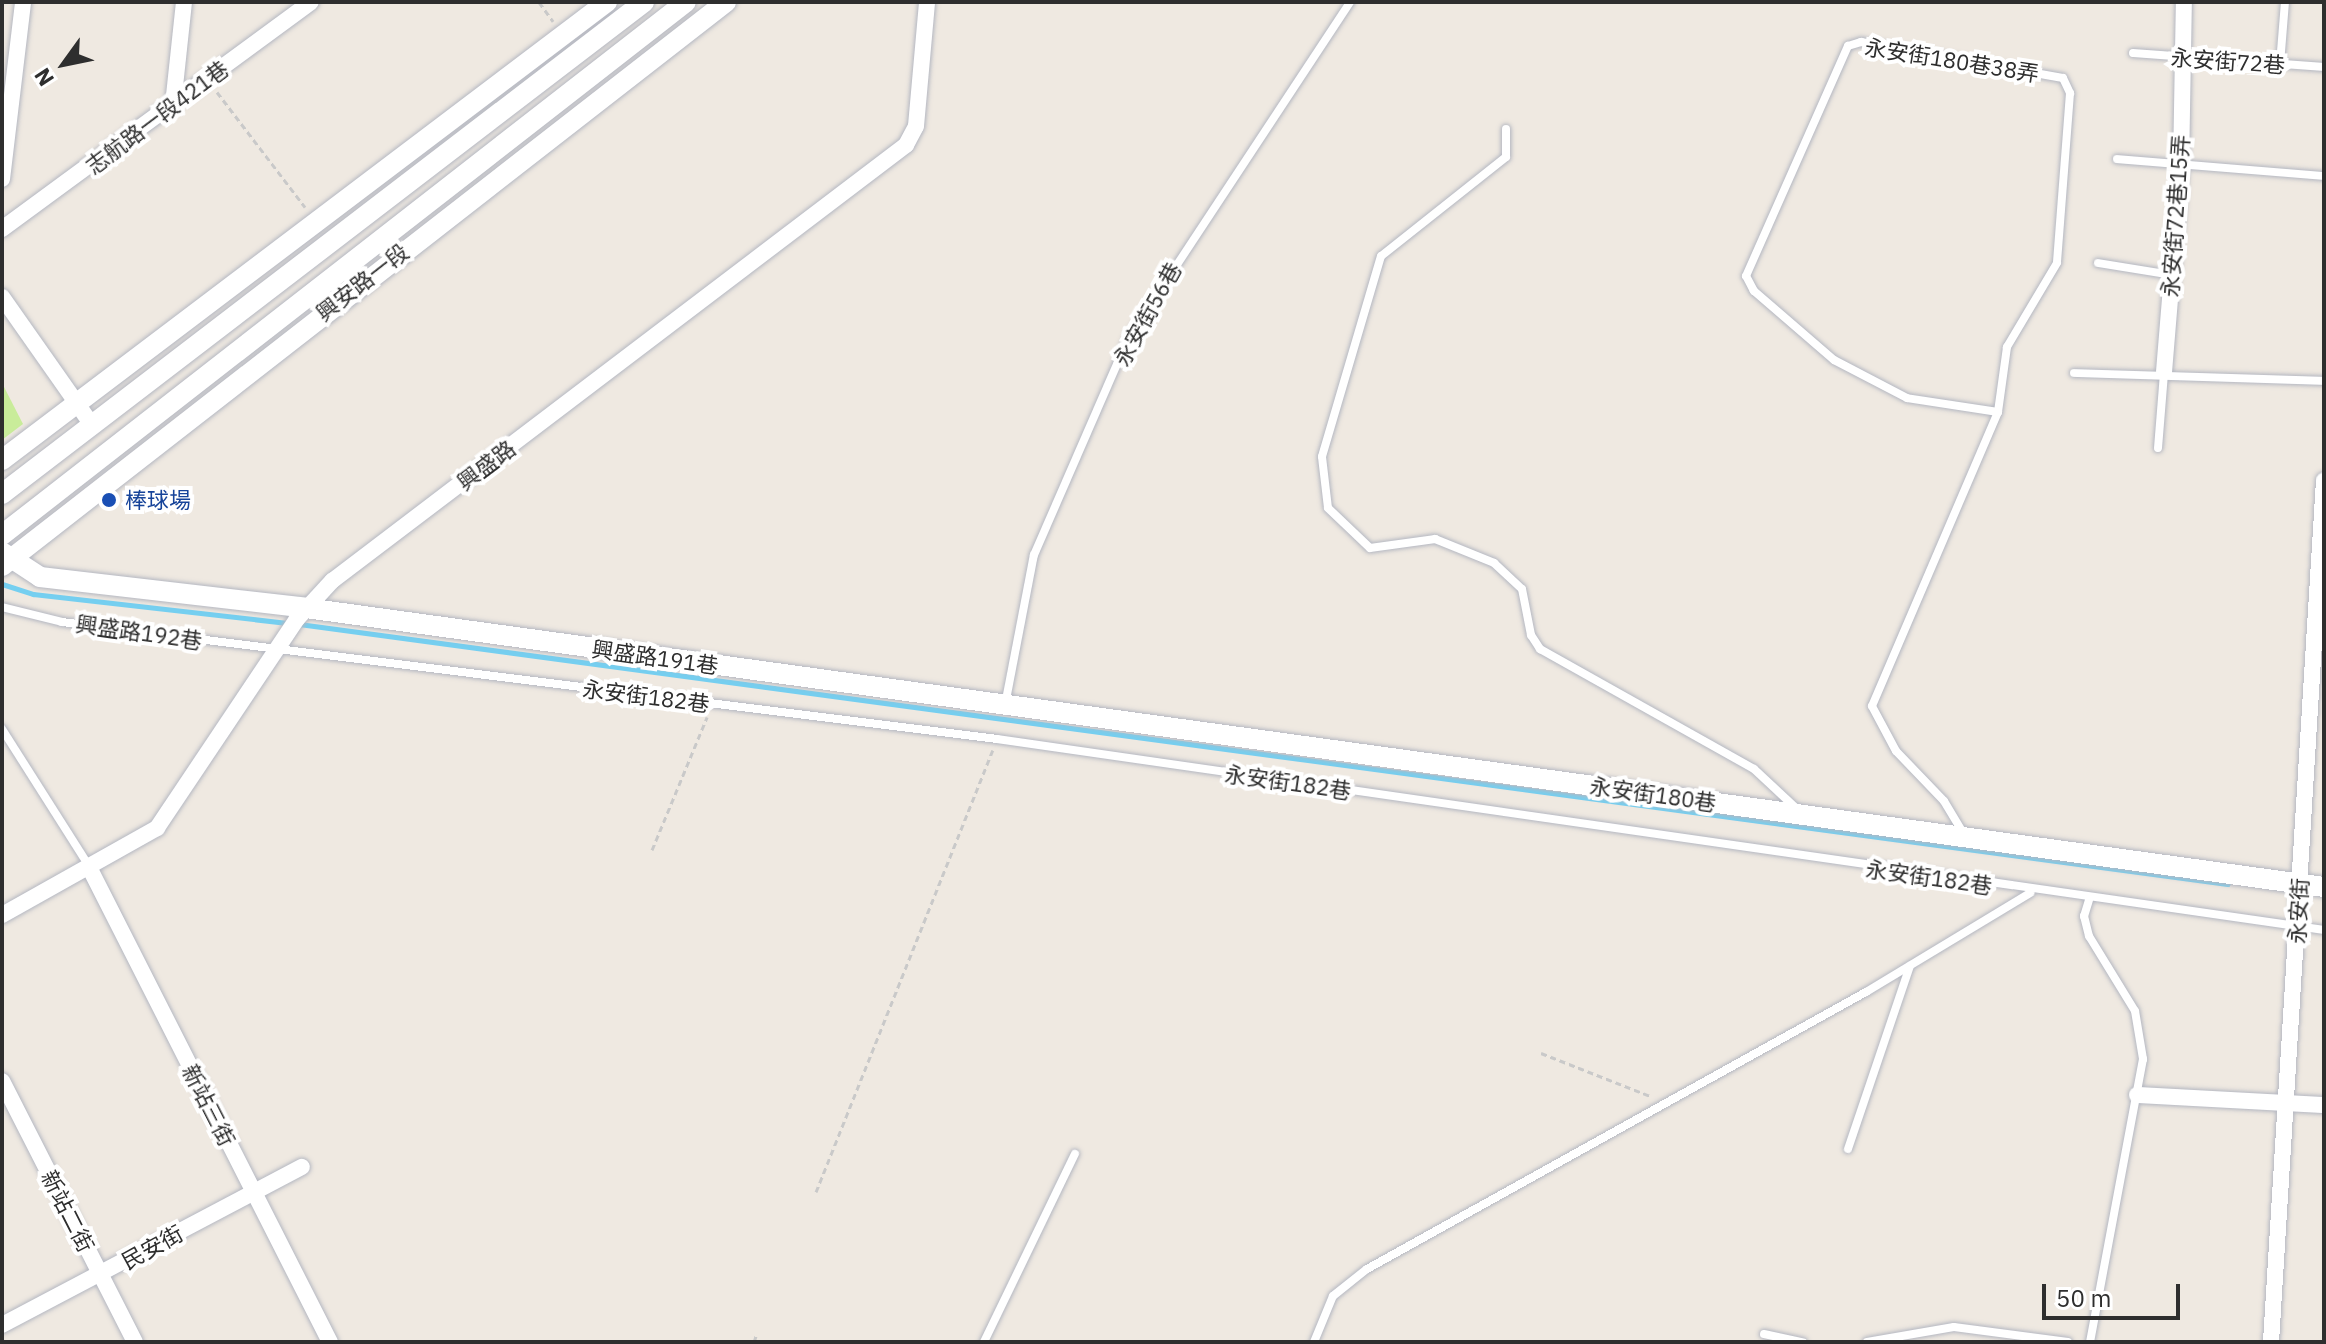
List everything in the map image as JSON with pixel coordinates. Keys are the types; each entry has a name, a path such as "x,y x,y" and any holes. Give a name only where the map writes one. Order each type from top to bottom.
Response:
{"street":[{"path":"2,179 23,2"},
{"path":"173,105 184,2"},
{"name":"志航路一段421巷","path":"2,229 311,2"},
{"path":"2,460 74,402 607,2"},
{"path":"2,494 328,238 644,2"},
{"name":"興安路一段","path":"2,535 686,2"},
{"name":"興安路一段","path":"5,559 726,2"},
{"name":"興盛路","path":"2,915 157,828 302,613 332,581 906,145 916,126 927,2"},
{"name":"永安街72巷15弄","path":"2164,372 2181,167 2184,2"},
{"path":"563,35 576,52"},
{"path":"593,74 607,92"},
{"path":"315,221 328,238"},
{"path":"349,265 362,282"},
{"path":"2,297 90,422"},
{"name":"永安街","path":"2271,1342 2324,481"},
{"name":"興盛路191巷","path":"5,559 40,577 1005,706"},
{"name":"永安街180巷","path":"1005,706 1965,836 2300,890 2324,887"},
{"path":"2306,750 2324,751"},
{"name":"新站三街","path":"89,867 330,1342"},
{"name":"新站二街","path":"2,1081 135,1342"},
{"path":"2137,1095 2324,1105"},
{"name":"民安街","path":"2,1325 302,1167"}],"lane":[{"name":"永安街56巷","path":"1005,706 1034,555 1128,339 1350,2"},
{"path":"2280,64 2285,2"},
{"name":"永安街180巷38弄","path":"1965,836 1944,801 1896,751 1872,706 1998,412 2007,347 2057,263 2070,93 2063,78 1861,42 1848,46 1746,276 1754,291 1834,360 1907,398 1998,412"},
{"name":"永安街72巷","path":"2133,53 2182,59 2324,67"},
{"path":"1506,129 1506,157 1381,256 1322,457 1328,508 1370,548 1435,539 1494,563 1522,589 1540,649 1754,769 1784,791 1802,815"},
{"path":"2117,159 2181,167 2324,176"},
{"path":"2098,263 2172,275"},
{"path":"2158,448 2164,372"},
{"path":"2074,373 2164,372 2324,381"},
{"name":"興盛路192巷","path":"2,607 62,622 281,646"},
{"name":"永安街182巷","path":"281,646 997,739 2031,892 2324,930"},
{"path":"2,729 89,867"},
{"path":"1314,1342 1333,1296 1367,1269 1910,966 2031,892"},
{"path":"2089,900 2084,916 2089,936 2121,983 2141,1032 2137,1095 2090,1342"},
{"path":"1848,1149 1910,966"},
{"path":"984,1342 1075,1154"},
{"path":"1867,1342 1954,1327 2068,1342"},
{"path":"1764,1334 1803,1342"}],"path":[{"path":"207,80 315,221"},
{"path":"652,850 712,704"},
{"path":"816,1192 997,739"},
{"path":"1541,1053 1668,1103"},
{"path":"754,1342 757,1333"}],"green space":[{"path":"2,383 23,424 2,440"}],"waterway":[{"path":"2,584 33,594 289,623"},
{"path":"299,624 2228,884"}],"place":[{"name":"棒球場","path":"109,500"}]}
